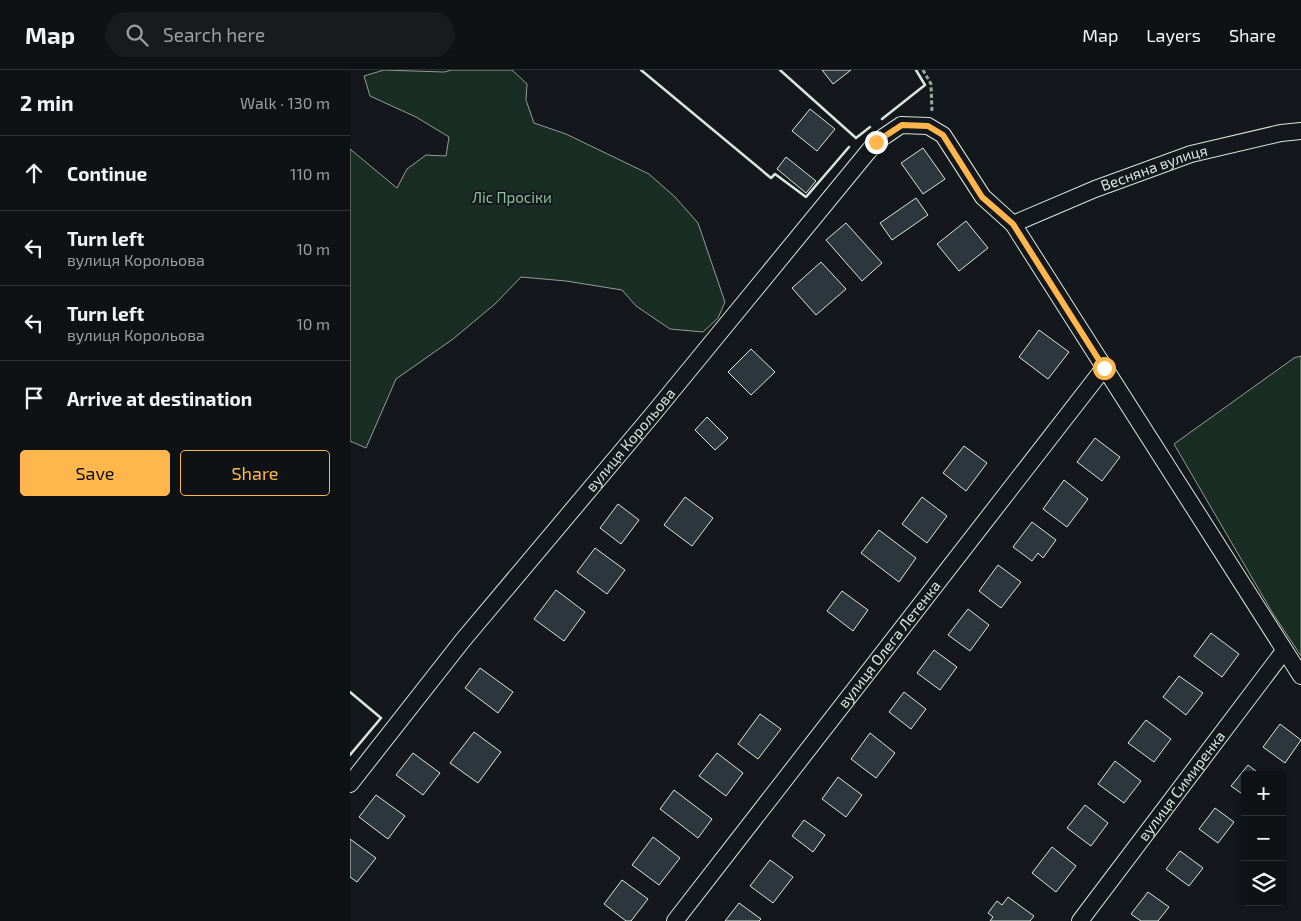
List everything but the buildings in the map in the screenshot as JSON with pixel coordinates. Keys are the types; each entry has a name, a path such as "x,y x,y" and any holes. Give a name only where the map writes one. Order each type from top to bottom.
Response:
{"street":[{"name":"вулиця Корольова","path":"350,784 463,640 646,422 876,142 902,125 931,128"},
{"path":"931,128 943,135 982,197 1013,224 1301,676"},
{"name":"Весняна вулиця","path":"1013,224 1095,189 1191,154 1281,133 1301,131"},
{"name":"вулиця Олега Летенка","path":"675,921 1104,368"},
{"name":"вулиця Симиренка","path":"1080,921 1284,651"}],"path":[{"path":"923,70 931,84 931,128"}],"green space":[{"name":"Ліс Просіки","path":"384,70 444,72 452,70 512,70 527,84 526,100 534,123 566,134 649,174 675,197 698,223 725,302 718,318 703,332 670,329 636,306 622,290 566,281 521,277 495,304 453,339 396,379 366,448 350,441 350,149 397,188 407,169 426,155 446,156 449,137 416,117 370,96 364,76"},
{"path":"1301,356 1301,656 1272,612 1174,444 1294,358"}],"wall":[{"path":"641,70 771,178 775,174 806,197 849,147"},
{"path":"780,70 856,138 870,127"},
{"path":"882,119 925,85 916,70"},
{"path":"350,692 381,718 350,755"}],"route":[{"path":"876,142 902,125 928,126 943,135 982,197 1013,224 1104,368"}]}
